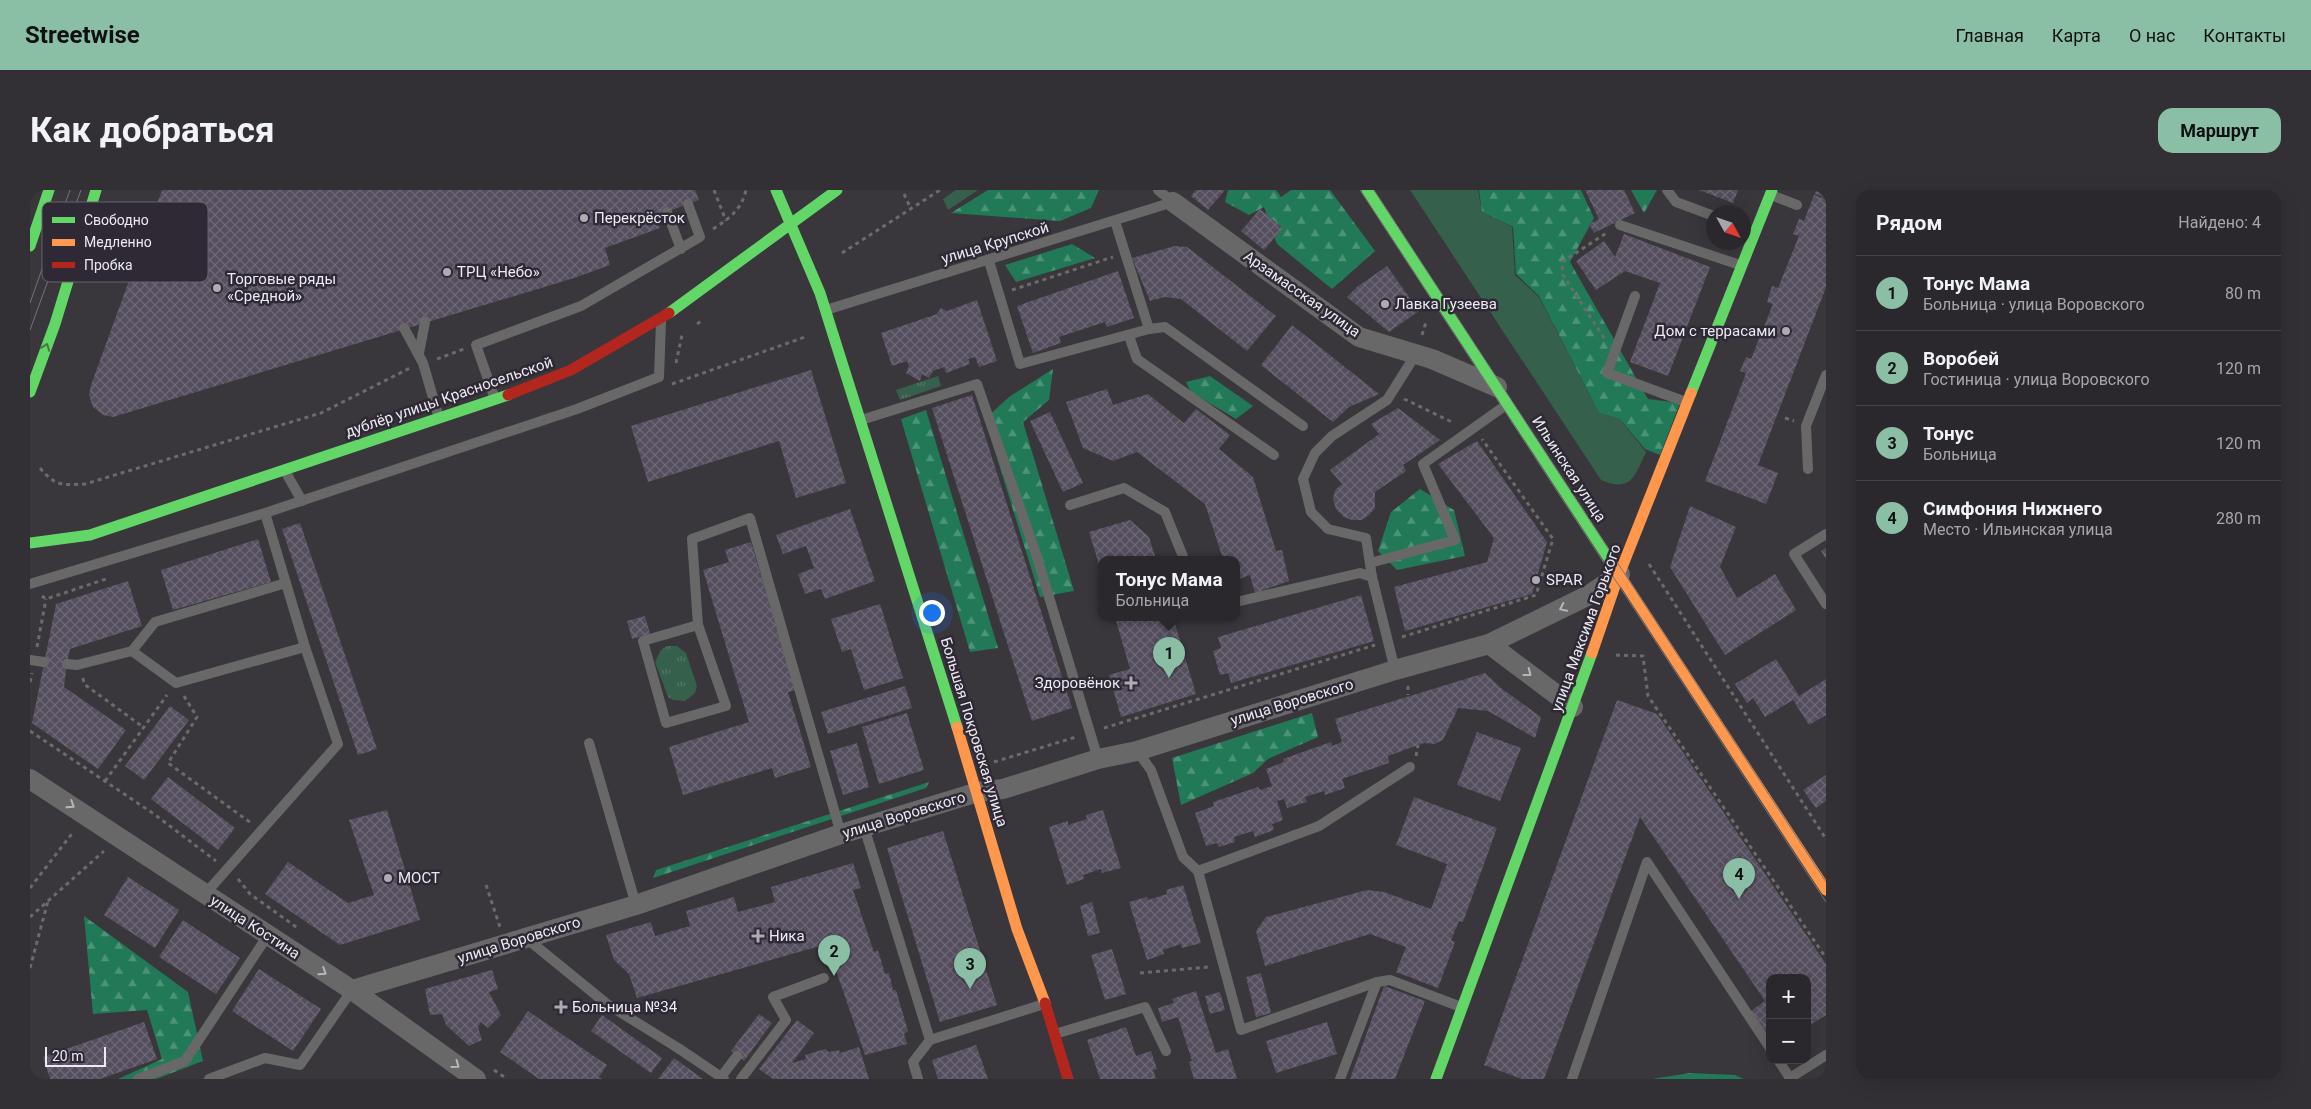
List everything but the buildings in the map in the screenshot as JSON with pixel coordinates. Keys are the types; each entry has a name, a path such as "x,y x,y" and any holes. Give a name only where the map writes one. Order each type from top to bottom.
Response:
{"main road":[{"path":"45,202 49,190"},
{"path":"92,202 96,190"},
{"name":"Большая Покровская улица","path":"776,190 820,293 978,792 1016,929 1045,1004 1068,1079"},
{"path":"789,224 821,190"},
{"name":"дублёр улицы Красносельской","path":"30,543 90,535 496,400 571,370 661,319 837,190"},
{"name":"Ильинская улица","path":"1367,190 1620,574 1821,872 1826,890"},
{"name":"улица Максима Горького","path":"1751,226 1771,193"},
{"path":"30,246 42,211"},
{"name":"улица Максима Горького","path":"1436,1079 1620,574 1741,265 1744,250"},
{"path":"30,392 55,324 68,282"}],"street":[{"name":"Арзамасская улица","path":"1166,196 1359,337 1416,354 1497,387"},
{"name":"улица Воровского","path":"352,990 636,905 841,834 978,792 1003,789 1098,759 1138,751 1395,670 1489,644 1589,595 1620,574"},
{"path":"1489,644 1573,707"},
{"name":"улица Костина","path":"30,779 352,990 476,1079"}],"lane":[{"path":"1667,190 1676,202 1706,213"},
{"path":"1771,193 1797,205"},
{"name":"улица Крупской","path":"825,310 1115,221 1166,196"},
{"path":"496,400 476,345 581,306 700,237 688,204"},
{"path":"667,212 680,249"},
{"path":"1115,221 1149,330"},
{"path":"1620,225 1741,265"},
{"path":"989,261 1020,364 1165,327 1303,426"},
{"path":"1635,296 1607,373 1687,403"},
{"path":"30,584 302,501 577,409 659,377 661,319"},
{"path":"421,358 425,322"},
{"path":"404,328 421,358 439,418"},
{"path":"1129,336 1137,359 1274,455"},
{"path":"1395,670 1372,577 1366,538 1328,529 1311,512 1303,479 1314,453 1332,436 1388,400 1416,354"},
{"path":"1808,469 1806,426 1826,375"},
{"path":"860,420 977,384 1036,554 1098,759"},
{"path":"1370,564 1455,540 1423,464 1508,404"},
{"path":"285,470 302,501"},
{"path":"1070,506 1124,488 1165,512 1183,556"},
{"path":"205,894 338,744 305,647 265,513"},
{"path":"698,625 644,641 666,723 726,706 698,625 692,539 750,518 841,834"},
{"path":"1826,534 1794,554 1826,604"},
{"path":"1240,601 1360,573 1372,577"},
{"path":"68,664 82,664 132,651 155,622 286,583"},
{"path":"132,651 176,683 305,647"},
{"path":"589,743 636,905"},
{"path":"1138,751 1151,770 1183,857 1198,871 1241,1030 1377,982 1390,980 1463,1008"},
{"path":"1198,871 1319,826 1410,767"},
{"path":"864,827 930,1040"},
{"path":"1572,1079 1647,862 1766,1042"},
{"path":"138,1079 185,1061 268,935"},
{"path":"526,938 607,1004 722,1078 737,1056"},
{"path":"741,1079 786,1020 773,996 824,978"},
{"path":"1340,1079 1377,982"},
{"path":"209,1079 266,1058 300,1065 352,990"},
{"path":"918,1079 914,1062 930,1040 1045,1004"},
{"path":"1054,1034 1145,1007 1166,1051"},
{"path":"1781,1064 1790,1078 1826,1055"}],"path":[{"path":"714,190 726,221 743,204 746,190"},
{"path":"842,253 940,190"},
{"path":"904,194 910,209"},
{"path":"1614,353 1563,275 1562,262 1620,225"},
{"path":"999,294 1125,253"},
{"path":"696,325 703,320"},
{"path":"676,364 681,335 688,330"},
{"path":"40,468 51,481 67,485 86,484 321,413 421,358 476,345"},
{"path":"673,383 674,374"},
{"path":"994,762 1536,595 1553,540 1483,439 1392,393"},
{"path":"1648,561 1826,839"},
{"path":"30,682 36,661 46,599"},
{"path":"1613,664 1616,655 1643,656 1648,696 1826,958"},
{"path":"82,664 84,684 143,727"},
{"path":"105,781 176,683 197,717 168,764 262,830"},
{"path":"1408,686 1408,695"},
{"path":"30,731 154,814 237,878 250,894 305,933"},
{"path":"30,888 74,831"},
{"path":"30,917 104,850"},
{"path":"486,885 506,944"},
{"path":"30,968 48,901"},
{"path":"1140,972 1224,966"}],"green space":[{"path":"956,190 978,190 948,210 943,199"},
{"path":"988,190 1099,190 1091,208 1060,221 951,213"},
{"path":"1228,190 1276,190 1281,197 1291,190 1330,190 1375,251 1332,289 1277,244 1264,207 1249,215 1225,202"},
{"path":"1410,190 1478,190 1482,212 1512,227 1515,275 1539,297 1599,413 1620,419 1646,452 1631,480 1626,483 1611,484 1601,480"},
{"path":"1479,190 1581,190 1594,218 1570,262 1648,399 1680,403 1660,455 1645,449 1620,419 1599,413 1539,296 1516,274 1513,227 1482,212"},
{"path":"1631,190 1657,190 1644,213"},
{"path":"1072,244 1095,258 1016,282 1005,265"},
{"path":"1053,369 1049,400 1023,422 1074,591 1040,597 985,419 1009,397"},
{"path":"938,376 941,386 900,400 896,390"},
{"path":"1210,376 1253,406 1236,419 1191,392 1186,382"},
{"path":"926,410 998,648 970,652 901,419"},
{"path":"1420,489 1454,510 1465,556 1397,570 1378,551 1391,512"},
{"path":"667,646 677,646 686,653 697,686 695,693 685,701 673,700 668,697 655,662 661,650"},
{"path":"1312,713 1318,737 1268,759 1253,773 1181,805 1172,758"},
{"path":"929,782 926,788 653,878 656,870"},
{"path":"84,916 188,992 203,1061 156,1079 118,1079 162,1059 147,1010 93,1014"},
{"path":"1690,1073 1735,1075 1744,1079 1652,1079"}],"tram line":[{"path":"66,202 70,190"},
{"path":"77,202 81,190"},
{"path":"1360,190 1826,902"},
{"path":"1374,190 1826,882"},
{"path":"30,303 42,269"},
{"path":"30,330 47,282"}],"traffic: fast":[{"path":"45,202 49,190"},
{"path":"92,202 96,190"},
{"path":"776,190 820,293 957,727"},
{"path":"669,313 837,190"},
{"path":"1367,190 1613,565"},
{"path":"1691,393 1772,190"},
{"path":"30,246 42,211"},
{"path":"30,392 55,324 68,282"},
{"path":"30,543 90,535 508,395"},
{"path":"1436,1079 1592,653"}],"traffic: slow":[{"path":"1592,653 1617,580 1691,393"},
{"path":"1613,565 1826,890"},
{"path":"957,727 1017,929 1045,1003"}],"traffic: jam":[{"path":"508,395 571,370 669,313"},
{"path":"1045,1003 1068,1079"}],"place":[{"name":"Перекрёсток","path":"584,218"},
{"name":"ТРЦ «Небо»","path":"447,272"},
{"name":"Торговые ряды «Средной»","path":"217,288"},
{"name":"Лавка Гузеева","path":"1385,304"},
{"name":"Дом с террасами","path":"1786,331"},
{"name":"SPAR","path":"1536,580"},
{"name":"Тонус Мама","path":"1169,678"},
{"name":"Здоровёнок","path":"1131,683"},
{"name":"МОСТ","path":"388,878"},
{"name":"Симфония Нижнего","path":"1739,899"},
{"name":"Ника","path":"758,936"},
{"name":"Воробей","path":"834,976"},
{"name":"Тонус","path":"970,989"},
{"name":"Больница №34","path":"561,1007"}]}
